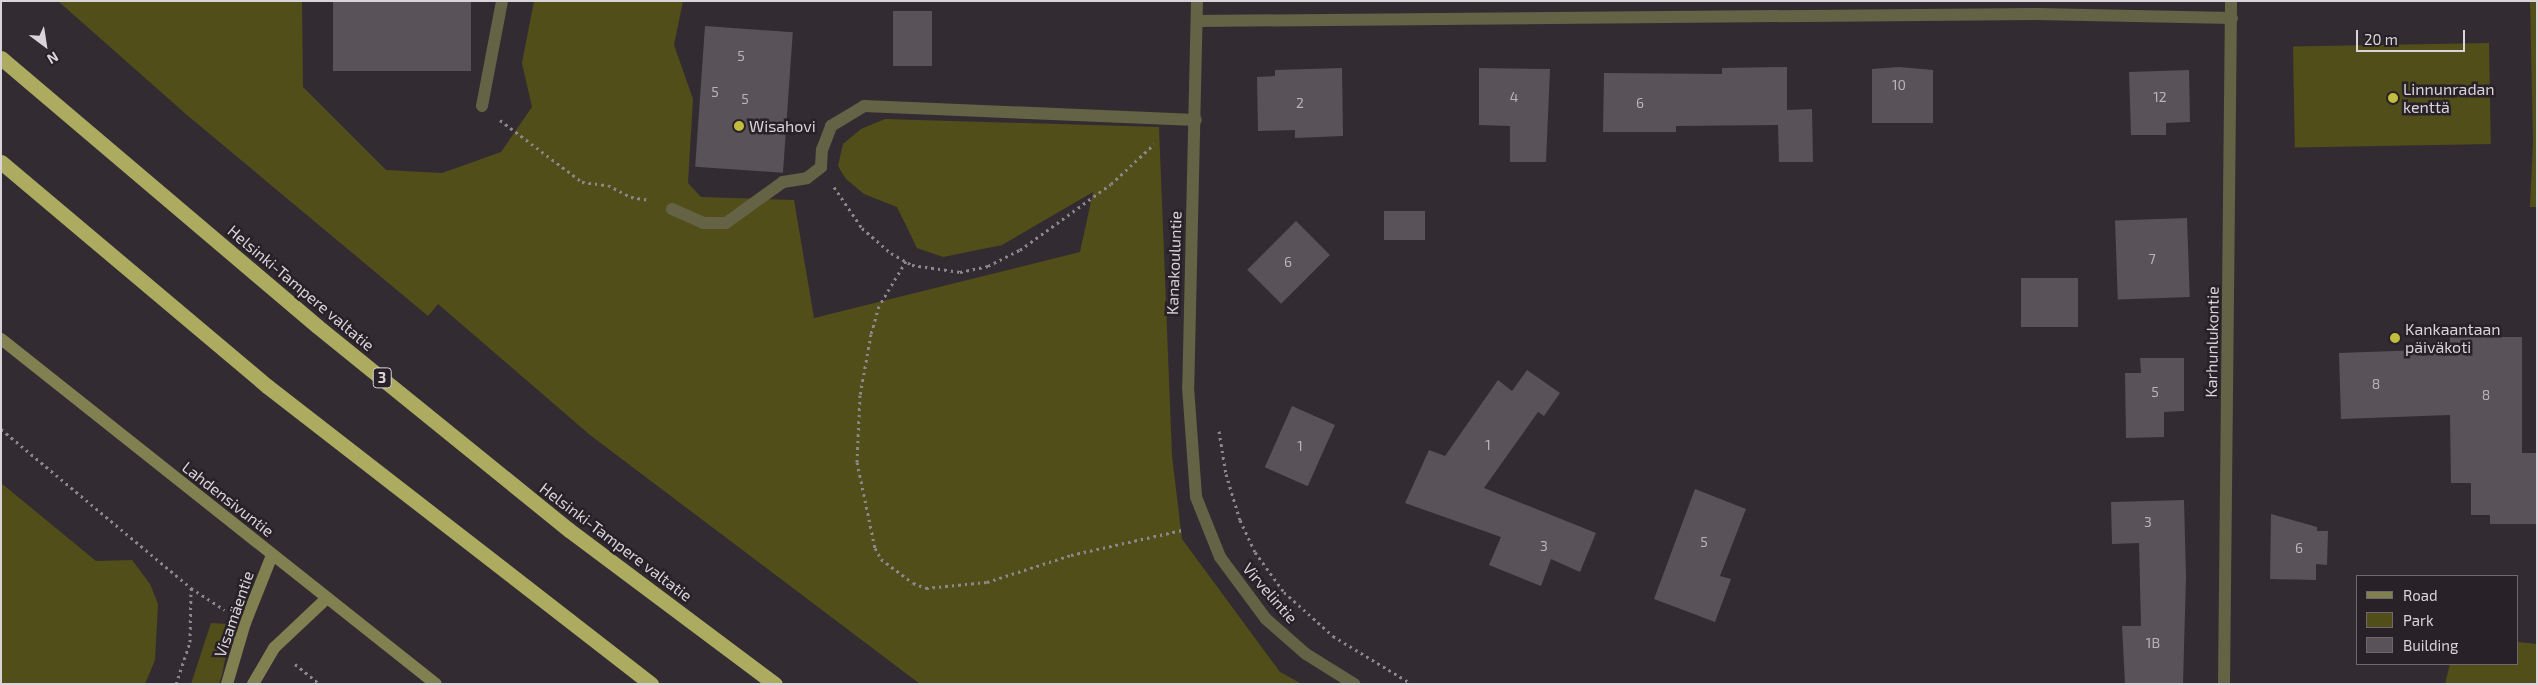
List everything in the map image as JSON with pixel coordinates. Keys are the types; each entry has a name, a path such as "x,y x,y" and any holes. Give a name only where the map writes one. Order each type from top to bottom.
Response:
{"highway":[{"name":"Helsinki-Tampere valtatie","path":"1,58 317,326 524,493 775,684"},
{"path":"1,162 267,386 651,684"}],"main road":[{"name":"Lahdensivuntie","path":"1,340 436,684"},
{"name":"Visamäentie","path":"228,684 245,623 272,555"},
{"path":"253,684 274,648 327,598"}],"street":[{"path":"482,106 502,1"},
{"name":"Kanakouluntie","path":"1197,1 1196,120 1188,387 1192,462 1205,525"},
{"name":"Karhunlukontie","path":"2224,684 2231,1"},
{"path":"1196,21 2027,14 2232,18"},
{"path":"672,209 703,222 726,224 783,182 807,178 821,167 822,150 831,126 864,106 1196,120"},
{"name":"Virvelintie","path":"1205,525 1235,580 1266,619 1306,654 1354,684"}],"path":[{"path":"482,106 582,182 608,186 631,197 658,201 672,209"},
{"path":"821,167 862,228 891,253 906,261 960,272 988,266 1020,250 1111,184 1177,120"},
{"path":"906,261 879,306 860,395 857,462 875,548 881,559 906,579 926,588 987,582 1072,556 1205,525"},
{"path":"1,429 190,588 245,623"},
{"path":"1219,429 1226,474 1240,520 1255,552 1284,592 1333,636 1412,684"},
{"name":"Visamäentie","path":"176,684 190,642 190,588"},
{"path":"274,648 320,684"}],"green space":[{"path":"58,1 302,1 303,87 386,170 442,173 501,152 532,107 522,63 534,1 683,1 674,45 693,99 688,183 701,197 794,200 814,318 1080,252 1093,192 1002,245 943,257 917,248 897,207 864,194 846,179 838,166 843,144 861,129 885,119 1159,127 1172,456 1182,539 1280,672 1302,684 920,684 590,435 438,304 428,316 187,115"},
{"path":"2530,1 2537,1 2537,207 2530,207 2533,143"},
{"name":"Linnunradan kenttä","path":"2489,43 2491,144 2295,147 2293,46"},
{"path":"1,483 96,561 132,560 150,584 158,604 155,660 145,684 1,684"},
{"path":"211,623 227,624 231,629 222,675 219,684 191,684"},
{"path":"2518,642 2537,644 2537,684 2445,684 2450,665 2518,665"}],"building":[{"path":"333,1 471,1 471,71 333,71"},
{"path":"893,11 932,11 932,66 893,66"},
{"path":"705,26 793,32 783,173 695,167"},
{"path":"1787,67 1787,110 1812,109 1813,162 1779,162 1778,125 1676,126 1676,132 1603,132 1604,73 1722,74 1722,68"},
{"path":"1899,67 1933,70 1933,123 1872,123 1872,69"},
{"path":"1342,68 1343,136 1295,138 1295,130 1258,131 1257,77 1275,76 1275,70"},
{"path":"1479,68 1550,69 1546,162 1510,162 1510,126 1479,125"},
{"path":"2189,70 2190,122 2166,123 2166,135 2131,135 2129,72"},
{"path":"1384,211 1425,211 1425,240 1384,240"},
{"path":"2187,218 2190,297 2118,299 2115,221"},
{"path":"1296,221 1330,255 1281,304 1247,270"},
{"path":"2021,278 2078,278 2078,327 2021,327"},
{"path":"2450,337 2522,337 2522,453 2537,453 2537,524 2490,524 2490,515 2471,515 2471,483 2451,483 2450,415 2341,419 2339,353 2450,349"},
{"path":"2140,358 2184,358 2184,411 2164,412 2164,437 2126,438 2125,373 2141,373"},
{"path":"1527,370 1560,393 1544,416 1538,412 1484,488 1596,533 1580,572 1551,559 1541,586 1489,565 1501,537 1405,503 1429,450 1445,456 1498,380 1512,391"},
{"path":"1292,406 1335,425 1308,486 1265,467"},
{"path":"1695,489 1746,509 1720,576 1731,579 1715,622 1654,599"},
{"path":"2184,500 2186,577 2183,684 2125,684 2122,626 2141,626 2139,543 2112,544 2111,502"},
{"path":"2271,514 2317,527 2317,531 2328,531 2327,565 2316,564 2316,580 2270,579"}],"place":[{"name":"Linnunradan kenttä","path":"2393,98"},
{"name":"Wisahovi","path":"739,126"},
{"name":"Kankaantaan päiväkoti","path":"2395,338"}]}
